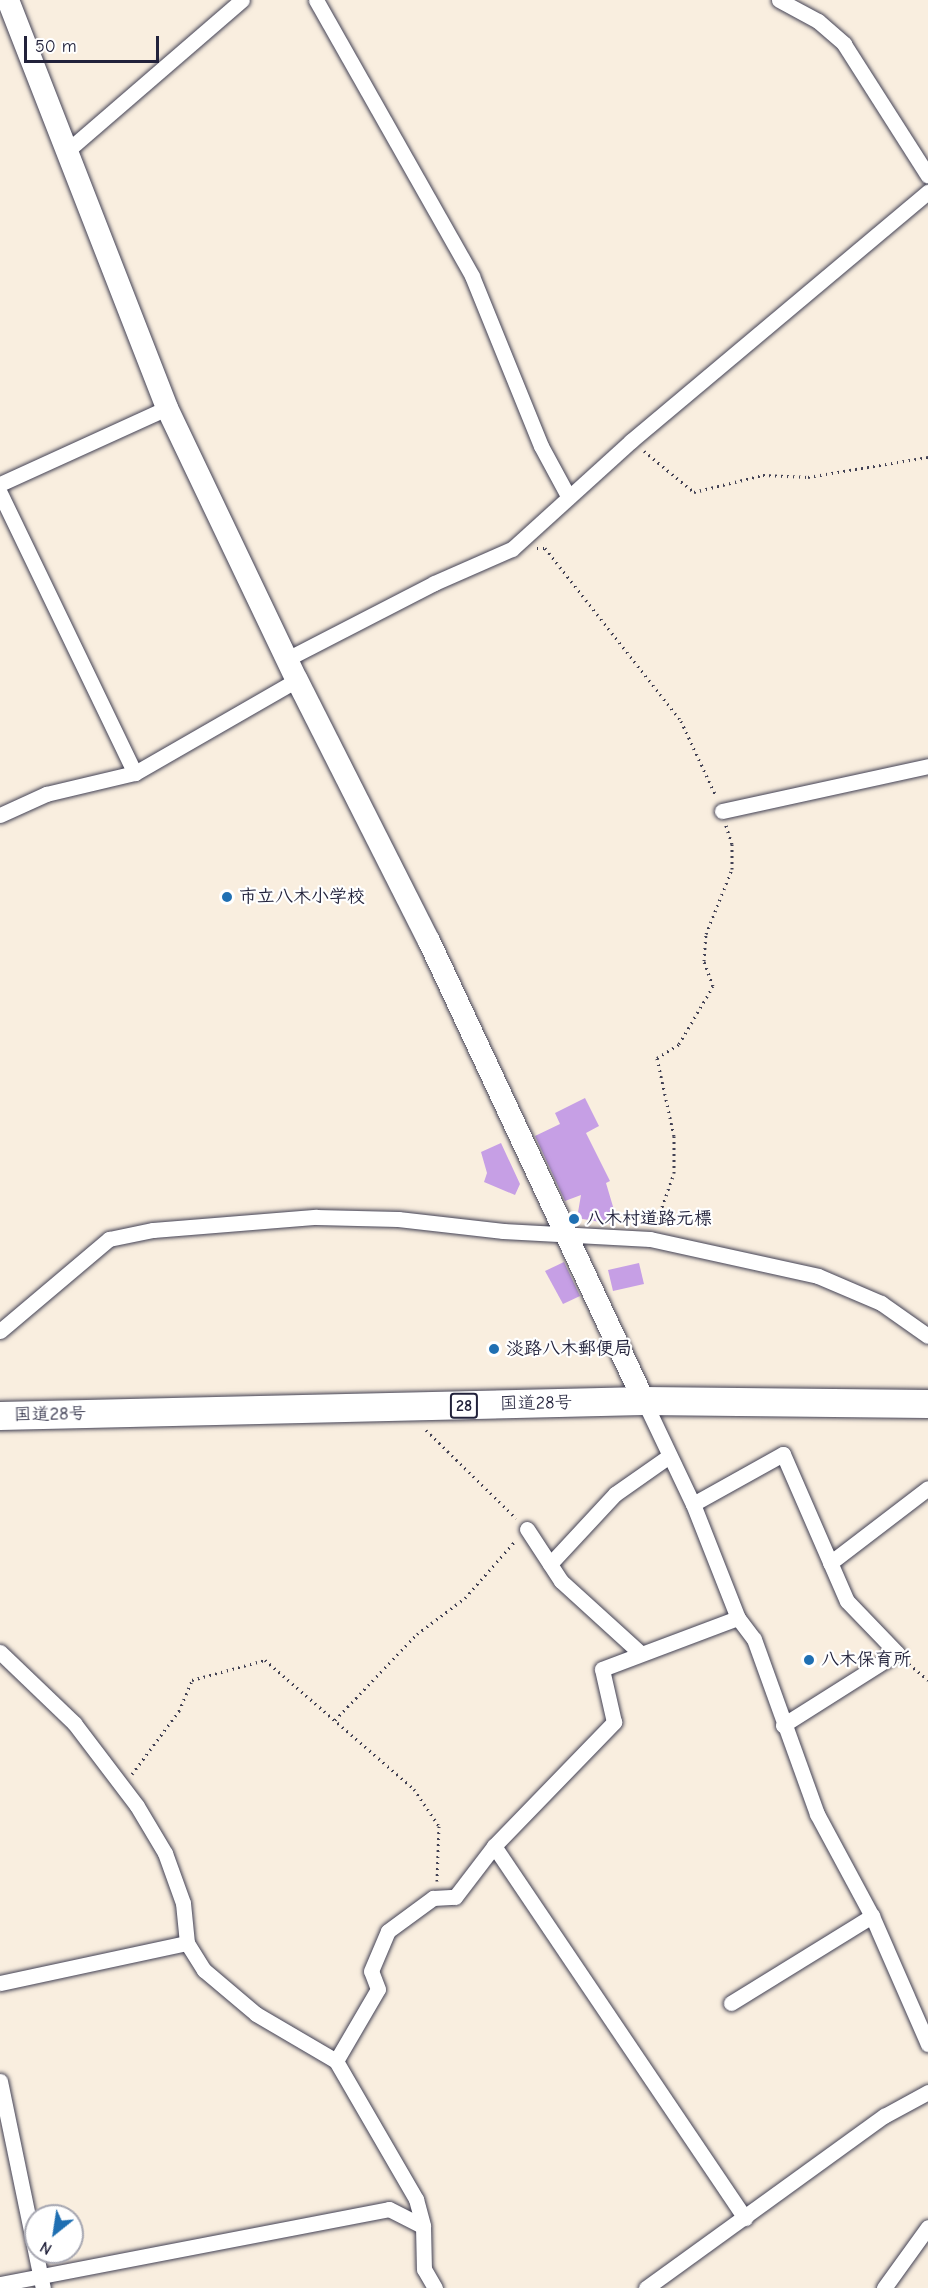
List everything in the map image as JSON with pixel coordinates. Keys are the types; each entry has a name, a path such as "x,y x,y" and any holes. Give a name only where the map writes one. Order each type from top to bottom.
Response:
{"highway":[{"name":"国道28号","path":"0,1416 644,1401 928,1404"}],"street":[{"path":"8,0 167,408 289,658 297,680 429,941 568,1234 693,1504 738,1618 753,1639 817,1814 872,1916 928,2044"},
{"path":"67,151 242,0"},
{"path":"316,0 472,276 541,446 568,496"},
{"path":"779,0 818,21 844,44 928,176"},
{"path":"289,658 434,583 512,549 631,441 928,192"},
{"path":"0,484 167,408"},
{"path":"0,493 135,773"},
{"path":"0,815 46,794 135,773 297,680"},
{"path":"722,811 928,766"},
{"path":"0,1331 109,1239 153,1230 316,1217 398,1219 503,1232 650,1239 818,1276 881,1303 928,1336"},
{"path":"693,1504 783,1455 847,1601 897,1653 783,1725"},
{"path":"550,1564 615,1494 669,1456"},
{"path":"830,1563 928,1488"},
{"path":"527,1529 561,1581 639,1652"},
{"path":"336,2061 378,1989 371,1971 388,1931 433,1898 455,1897 494,1846 614,1722 602,1669 639,1652 738,1618"},
{"path":"0,1652 74,1723 165,1852 183,1904 187,1943 204,1970 256,2014 336,2061 416,2199 423,2226 424,2269 435,2288"},
{"path":"0,1674 17,1670"},
{"path":"494,1846 745,2218"},
{"path":"731,2003 872,1916"},
{"path":"0,1983 187,1943"},
{"path":"0,2081 42,2284"},
{"path":"646,2288 884,2116 928,2092"},
{"path":"0,2284 42,2284 389,2209 423,2226"},
{"path":"884,2288 928,2227"}],"path":[{"path":"631,441 694,492 763,475 808,477 928,458"},
{"path":"512,549 544,548 550,560 599,615 619,646 681,721 722,811 732,844 732,869 706,934 704,961 713,986 680,1044 657,1058 674,1136 674,1173 650,1239"},
{"path":"335,1720 417,1634 465,1598 527,1529 403,1407"},
{"path":"897,1653 928,1680"},
{"path":"122,1788 179,1711 192,1680 265,1660 414,1789 439,1826 440,1870 433,1898"}],"building":[{"path":"585,1098 599,1126 586,1133 610,1181 606,1183 614,1210 612,1224 577,1218 581,1195 565,1201 535,1136 560,1124 555,1113"},
{"path":"501,1143 520,1184 515,1195 484,1182 487,1173 481,1152"},
{"path":"564,1262 580,1296 563,1304 545,1271"},
{"path":"639,1263 644,1284 613,1291 608,1270"}],"place":[{"name":"市立八木小学校","path":"227,897"},
{"name":"八木村道路元標","path":"574,1219"},
{"name":"淡路八木郵便局","path":"494,1349"},
{"name":"八木保育所","path":"809,1660"}]}
